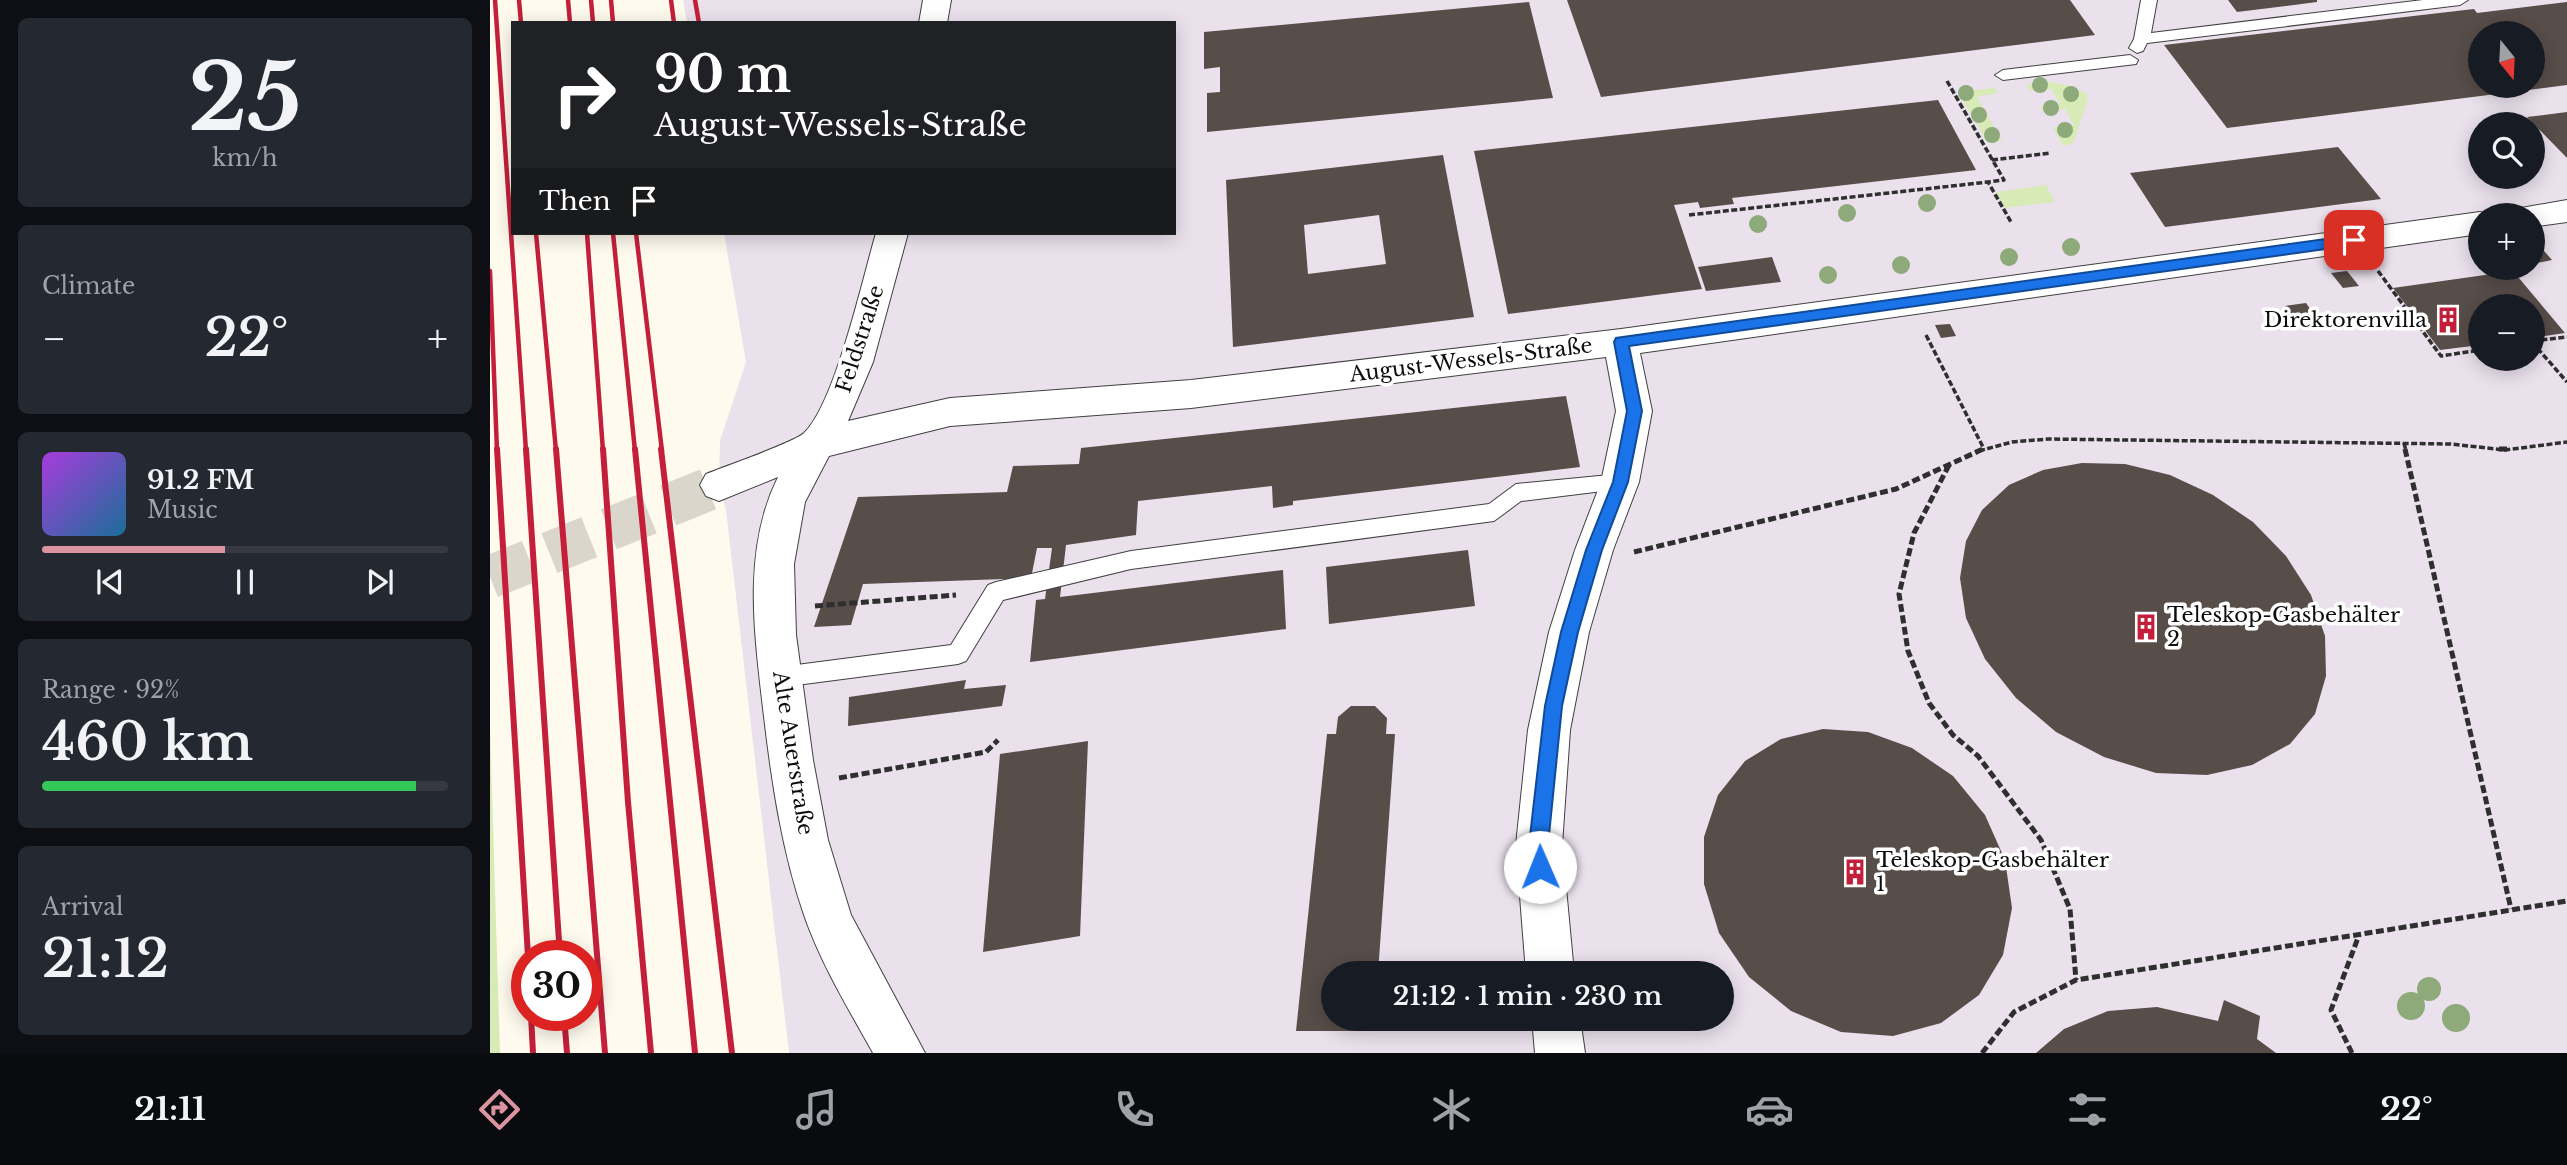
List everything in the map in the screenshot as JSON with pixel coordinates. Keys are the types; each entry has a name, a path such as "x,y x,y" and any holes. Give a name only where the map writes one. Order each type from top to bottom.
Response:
{"street":[{"path":"2545,214 2567,211"},
{"name":"August-Wessels-Straße","path":"719,485 820,443 950,412 1191,394 1621,342 2468,225"},
{"name":"Feldstraße","path":"820,443 863,341 891,235"},
{"path":"1549,961 1539,845 1549,730 1569,632 1594,550 1620,482 1634,411 1621,342"},
{"name":"Alte Auerstraße","path":"820,443 794,484 782,514 775,553 774,611 794,786 828,918 900,1053"},
{"path":"1557,1031 1560,1053"}],"lane":[{"path":"2136,49 2150,0"},
{"path":"2003,75 2136,49 2460,0"},
{"path":"781,677 958,654 996,592 1131,560 1494,512 1516,493 1620,482"}],"path":[{"path":"1689,215 2004,180 1947,81"},
{"path":"1992,160 2049,153"},
{"path":"1988,182 2011,222"},
{"path":"2375,267 2441,356 2468,352"},
{"path":"1909,301 1984,450"},
{"path":"2567,337 2532,342 2567,383"},
{"path":"1594,550 1642,552 1896,489 1949,464 2012,442 2048,439 2404,443 2505,450 2567,442"},
{"path":"2404,443 2511,909"},
{"path":"1949,464 1914,533 1899,594 1908,651 1929,703 1953,735 1978,756 2041,840 2070,909 2076,980"},
{"path":"822,605 996,592"},
{"path":"794,786 986,752 999,740"},
{"path":"1982,1053 2014,1012 2076,980 2567,901"},
{"path":"2353,1053 2331,1010 2360,934"}],"shaded area":[{"path":"683,0 2567,0 2567,1053 789,1053 726,510 719,485 720,441 746,362 724,235 1176,235 1176,21 687,21"}],"green space":[{"path":"2049,82 2067,85 2087,94 2088,100 2073,143 2063,146 2053,127 2074,125 2065,109 2043,112 2040,107 2061,105 2051,89 2030,91 2027,84"},
{"path":"1995,88 1998,93 1977,97 2002,141 1988,143 1958,92"},
{"path":"2046,185 2055,202 2005,208 1996,192"},
{"path":"490,726 500,1053 490,1053"}],"building":[{"path":"1567,0 2070,0 2095,35 1601,97"},
{"path":"2228,0 2317,0 2317,2 2237,12"},
{"path":"1529,2 1553,98 1207,132 1207,93 1220,92 1220,67 1204,69 1204,32"},
{"path":"2567,2 2567,85 2545,88 2545,21 2468,21 2468,98 2227,128 2164,45 2474,9 2477,13"},
{"path":"1938,100 1976,170 1732,198 1734,204 1700,208 1698,202 1674,205 1702,289 1508,314 1474,151"},
{"path":"2567,112 2567,158 2545,135 2545,115"},
{"path":"2338,147 2381,199 2165,227 2130,173"},
{"path":"1443,155 1474,317 1233,347 1226,180","holes":["1379,215 1386,264 1308,274 1304,225"]},
{"path":"2545,252 2552,260 2545,261"},
{"path":"1772,257 1781,282 1706,291 1698,267"},
{"path":"2347,271 2359,286 2343,288 2331,273"},
{"name":"Direktorenvilla","path":"2468,277 2468,280 2521,280 2532,294 2468,294 2468,346 2440,350 2393,288"},
{"path":"2306,303 2322,326 2300,328 2285,306"},
{"name":"Direktorenvilla","path":"2545,309 2565,333 2545,336"},
{"path":"1950,324 1956,336 1941,338 1935,325"},
{"path":"1566,396 1580,467 1293,501 1293,505 1273,508 1272,486 1138,501 1136,535 1066,545 1060,597 1283,570 1286,629 1030,662 1036,600 1045,599 1052,548 1037,548 1031,578 863,584 851,625 814,627 858,497 1007,492 1013,466 1079,464 1081,448"},
{"name":"Teleskop-Gasbehälter 2","path":"2082,463 2125,464 2170,475 2213,495 2253,522 2286,556 2311,595 2325,636 2326,676 2315,714 2290,744 2252,765 2207,775 2156,773 2104,757 2056,732 2016,698 1985,659 1966,618 1960,578 1966,541 1982,510 2009,485 2043,470"},
{"path":"1468,550 1475,606 1329,624 1326,567"},
{"path":"966,680 964,689 1006,685 1002,706 848,726 849,697"},
{"path":"1351,706 1375,706 1387,718 1386,734 1395,734 1379,961 1321,961 1321,1031 1296,1031 1327,734 1336,734 1338,717"},
{"name":"Teleskop-Gasbehälter 1","path":"1823,729 1868,732 1912,748 1953,776 1985,815 2005,860 2012,908 2003,955 1979,995 1941,1023 1893,1036 1841,1032 1791,1011 1749,977 1719,933 1704,884 1704,837 1718,795 1745,761 1781,739"},
{"path":"1088,741 1080,936 983,952 1000,754"},
{"path":"2224,1000 2260,1016 2257,1039 2276,1053 2036,1053 2064,1029 2108,1011 2157,1007 2218,1021"}],"tunnel":[{"path":"490,577 719,485"}],"railway":[{"path":"495,0 511,233"},
{"path":"519,0 521,21"},
{"path":"568,0 570,21"},
{"path":"591,0 593,21"},
{"path":"611,0 613,21"},
{"path":"671,0 674,21"},
{"path":"695,0 699,21"},
{"path":"511,235 526,451"},
{"path":"536,235 556,451"},
{"path":"587,235 603,451"},
{"path":"613,235 635,451"},
{"path":"636,235 662,451"},
{"path":"490,271 497,451"},
{"path":"497,449 527,940"},
{"path":"526,449 559,940"},
{"path":"556,449 605,1053"},
{"path":"603,449 628,802 651,1053"},
{"path":"635,449 695,1053"},
{"path":"661,449 732,1053"},
{"path":"532,1031 533,1053"},
{"path":"565,1031 567,1053"}],"place":[{"name":"Direktorenvilla","path":"2448,320"},
{"name":"Teleskop-Gasbehälter 2","path":"2146,627"},
{"name":"Teleskop-Gasbehälter 1","path":"1855,872"}],"route":[{"path":"1540,867 1539,845 1549,730 1569,632 1594,550 1620,482 1634,411 1621,342 2354,240"}]}
